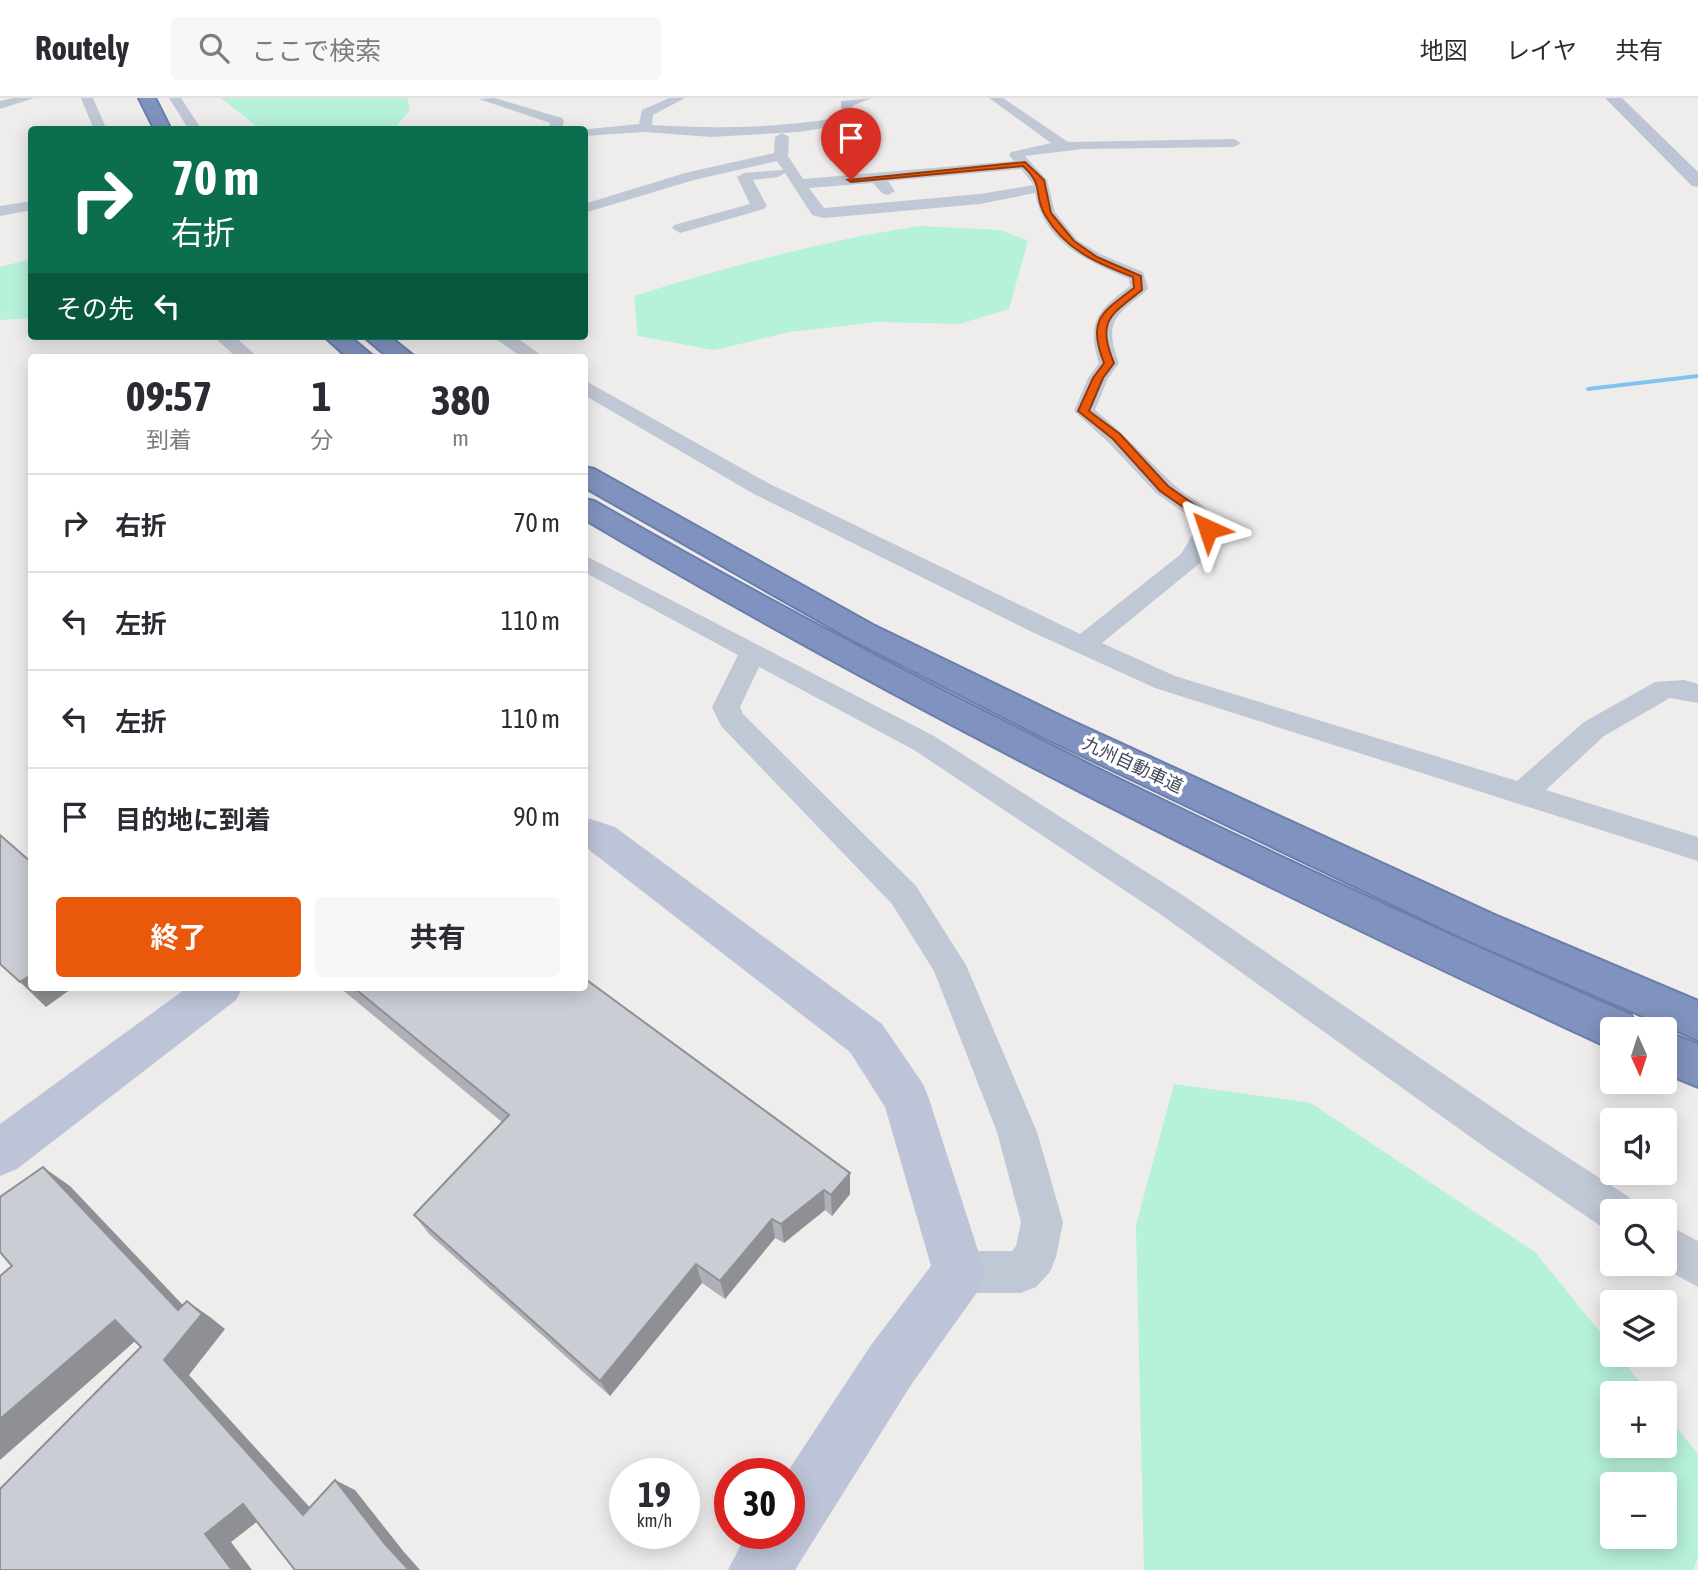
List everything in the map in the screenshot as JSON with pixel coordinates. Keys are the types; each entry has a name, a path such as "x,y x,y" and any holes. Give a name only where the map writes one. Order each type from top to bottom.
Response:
{"highway":[{"path":"147,98 161,126"},
{"path":"340,340 358,354"},
{"path":"380,340 399,354"},
{"name":"九州自動車道","path":"588,477 874,638 1053,727 1482,928 1698,1021"},
{"name":"九州自動車道","path":"588,509 837,653 1032,754 1467,963 1600,1022"},
{"path":"1482,928 1698,1010"},
{"path":"1677,1057 1698,1066"}],"street":[{"path":"0,105 28,98"},
{"path":"87,98 99,126"},
{"path":"176,98 194,126"},
{"path":"645,128 647,113 679,98"},
{"path":"588,132 645,128 711,133 782,129 842,121 847,112 845,104 866,98"},
{"path":"995,98 1065,146"},
{"path":"1613,98 1698,182"},
{"path":"485,99 557,121 555,126"},
{"path":"782,129 781,156 817,212 832,213 980,199 1040,188"},
{"path":"1083,645 1191,558 1208,529 1201,514 1164,488 1116,437 1084,411 1098,378 1109,363 1099,339 1105,319 1115,307 1139,288 1137,276 1094,258 1071,243 1047,213 1040,180 1016,155 1065,146 1234,143"},
{"path":"588,208 690,176 781,156"},
{"path":"680,228 760,206 744,177 877,178 1025,164"},
{"path":"877,178 888,191"},
{"path":"0,211 28,206"},
{"path":"227,340 244,354"},
{"path":"507,340 529,354"},
{"path":"588,388 762,489 1165,682 1698,849"},
{"path":"588,564 935,751 1172,905 1504,1139 1600,1202"},
{"path":"752,653 726,707 731,719 904,895 949,965 1017,1132 1042,1222 1035,1256 1021,1272 959,1272"},
{"path":"1522,794 1594,729 1665,689 1698,694"},
{"path":"588,832 601,837 866,1038 906,1099 959,1272"},
{"path":"0,1153 216,991"},
{"path":"1677,1252 1698,1266"},
{"path":"805,1498 891,1364 959,1272"},
{"path":"759,1570 773,1549"}],"green space":[{"path":"221,98 407,98 410,110 397,126 255,125"},
{"path":"919,226 1001,230 1028,241 1009,309 959,324 877,322 790,332 714,350 638,336 634,296 775,256 846,239"},
{"path":"28,260 28,318 0,320 0,267"},
{"path":"1174,1084 1311,1103 1535,1252 1600,1332 1600,1367 1628,1367 1639,1381 1600,1381 1600,1458 1677,1458 1677,1428 1698,1454 1698,1557 1693,1570 1144,1570 1136,1225"}],"building":[{"path":"0,835 28,860 28,977 20,982 0,964"},
{"path":"588,981 850,1173 831,1195 824,1190 781,1224 772,1219 720,1281 696,1264 600,1381 414,1215 509,1115 358,991 588,991"},
{"path":"43,1167 178,1310 187,1301 202,1314 164,1360 303,1515 335,1480 409,1570 295,1570 243,1504 205,1534 232,1570 0,1570 0,1489 141,1347 115,1320 0,1419 0,1276 12,1266 0,1252 0,1197"}],"waterway":[{"path":"1588,389 1698,376"}],"route":[{"path":"851,180 1025,164 1037,175 1047,213 1071,243 1094,258 1137,276 1139,288 1115,307 1105,319 1099,339 1109,363 1098,378 1084,411 1116,437 1164,488 1201,514 1208,529"}]}
